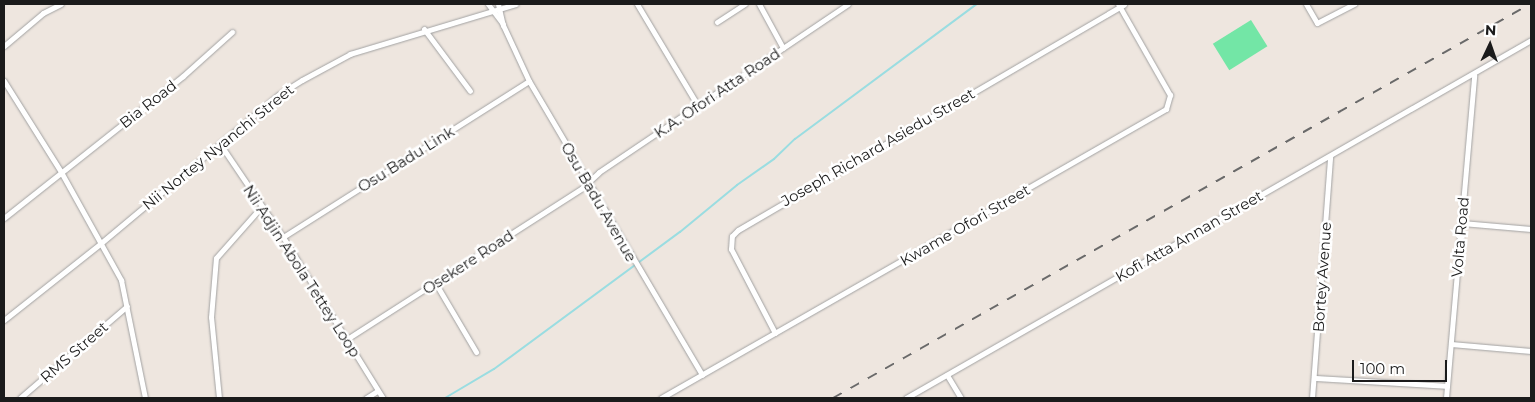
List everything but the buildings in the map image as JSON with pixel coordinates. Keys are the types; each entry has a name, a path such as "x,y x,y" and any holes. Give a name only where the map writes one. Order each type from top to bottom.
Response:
{"street":[{"path":"4,46 43,13 61,4"},
{"name":"Osu Badu Avenue","path":"488,4 503,24"},
{"name":"Nii Nortey Nyanchi Street","path":"4,320 101,243 278,95 331,62 424,29 499,6 516,4"},
{"path":"637,4 698,106"},
{"path":"716,22 745,4"},
{"path":"758,4 783,48"},
{"name":"K.A. Ofori Atta Road","path":"587,183 848,4"},
{"path":"1306,4 1317,23 1354,4"},
{"name":"Kwame Ofori Street","path":"661,398 1166,109 1170,95 1121,5"},
{"name":"Joseph Richard Asiedu Street","path":"775,333 731,249 732,236 738,230 1121,5"},
{"name":"Osu Badu Avenue","path":"499,6 503,24 529,81 587,183 702,375"},
{"path":"424,29 470,91"},
{"name":"Bia Road","path":"4,218 177,82 232,32"},
{"name":"Kofi Atta Annan Street","path":"906,398 1474,75 1531,40"},
{"name":"Volta Road","path":"1446,398 1474,75"},
{"path":"4,81 61,172 121,280 144,398"},
{"name":"Osu Badu Link","path":"283,237 529,81"},
{"name":"Nii Adjin Abola Tettey Loop","path":"220,144 283,237 383,398"},
{"name":"Bortey Avenue","path":"1312,398 1330,156"},
{"name":"Osekere Road","path":"347,339 436,284 587,183"},
{"path":"219,398 210,317 216,258 262,206"},
{"path":"1462,223 1531,229"},
{"path":"436,284 476,352"},
{"name":"RMS Street","path":"20,398 127,306"},
{"path":"1451,344 1531,351"},
{"path":"947,375 961,398"},
{"path":"1314,378 1447,386"},
{"path":"366,398 377,391"}],"green space":[{"path":"1251,20 1267,46 1229,70 1213,44"}],"waterway":[{"path":"445,398 494,369 680,232 737,185 774,159 795,139 977,4"}],"railway":[{"path":"833,398 1530,4"}]}
